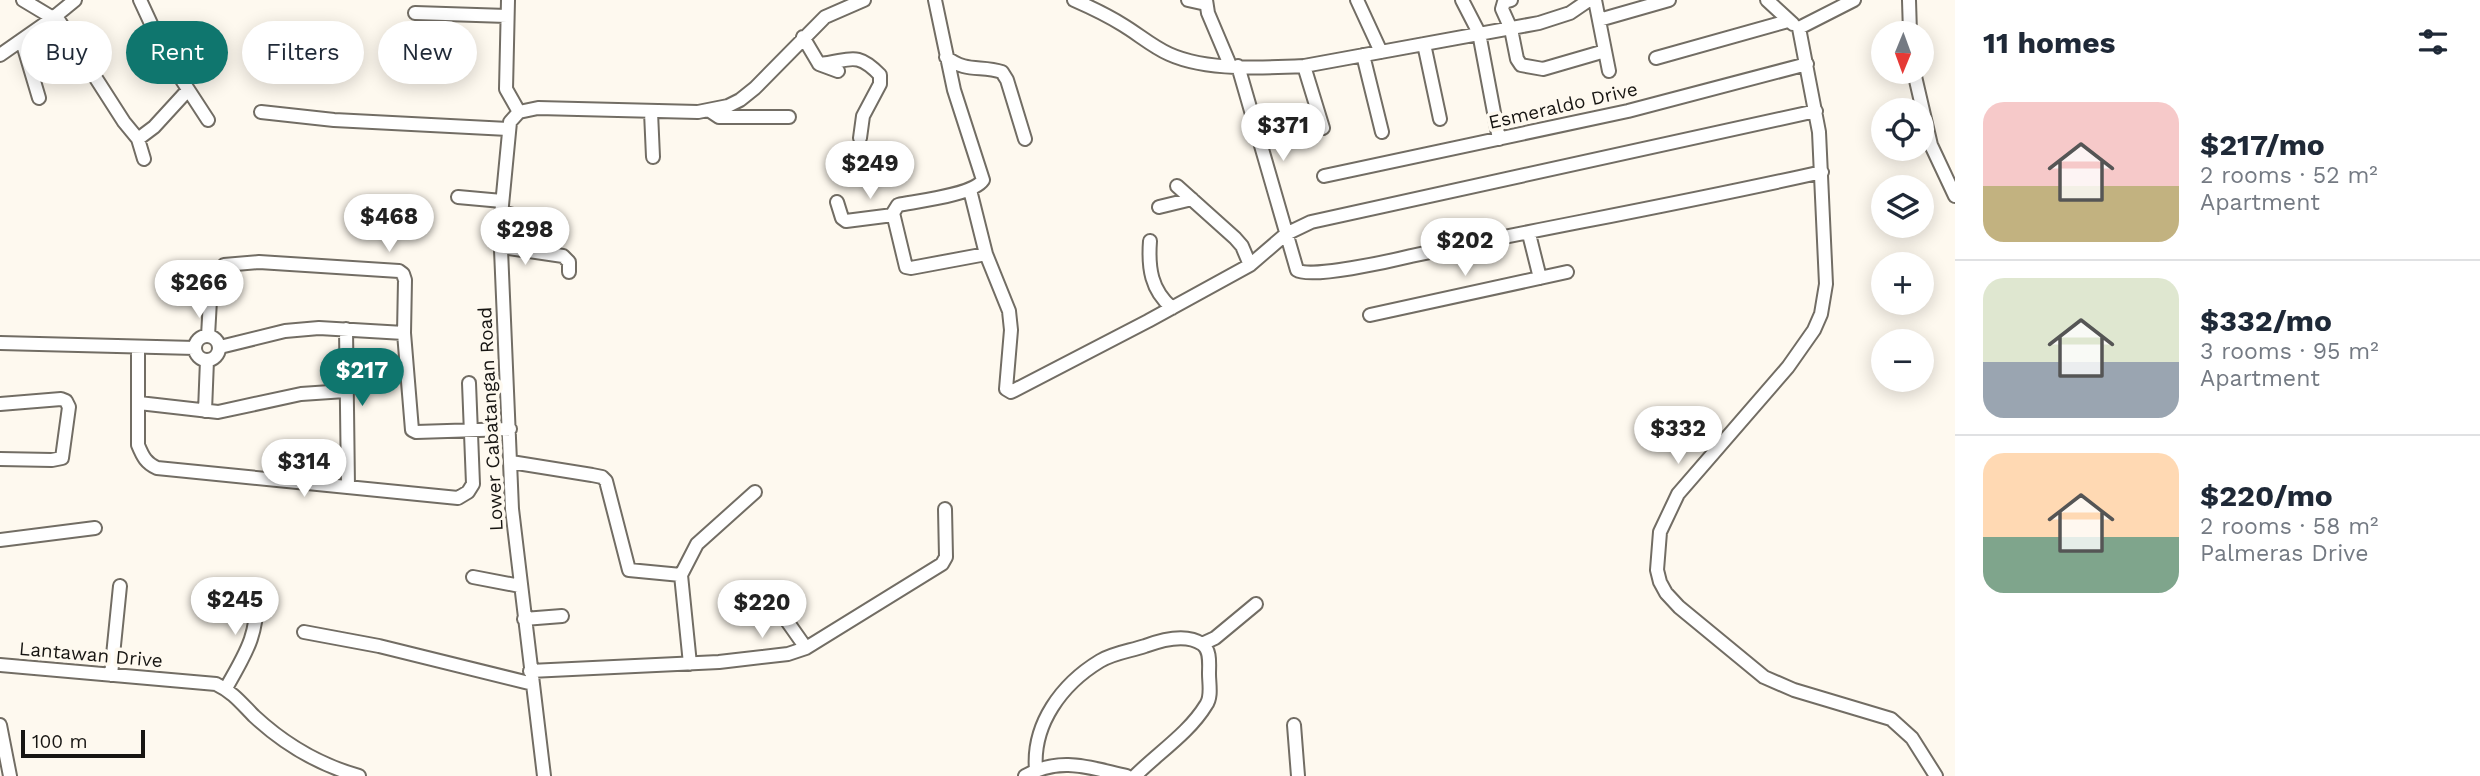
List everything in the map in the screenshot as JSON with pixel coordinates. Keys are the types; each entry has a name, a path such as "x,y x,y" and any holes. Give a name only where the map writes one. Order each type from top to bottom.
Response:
{"street":[{"path":"23,0 54,17 138,139 144,159"},
{"path":"0,55 75,0"},
{"path":"140,0 165,54 208,120"},
{"path":"508,0 506,89 520,112"},
{"path":"261,112 334,120 508,129 513,117 520,112 538,108 710,111 728,106 748,94 825,17 864,0"},
{"path":"935,0 954,90 984,176 981,184 970,190 898,205 893,215 906,267 986,254"},
{"path":"1074,0 1119,22 1167,54 1194,61 1234,65 1304,66 1511,29 1559,17 1589,0"},
{"path":"1188,0 1206,2 1234,65 1297,270 1307,274 1529,234 1822,172"},
{"path":"1357,0 1381,52"},
{"path":"1462,0 1479,33 1499,139"},
{"path":"1511,0 1502,5 1521,65 1543,69 1605,51"},
{"path":"1595,0 1609,71"},
{"path":"1599,20 1669,0"},
{"path":"1767,0 1794,24 1807,64 1816,111 1822,172 1826,284 1817,322 1804,347 1678,494 1660,532 1657,570 1666,593 1679,607 1759,672 1794,690 1891,719 1912,738 1936,776"},
{"path":"1794,24 1854,0"},
{"path":"1909,0 1910,21"},
{"path":"415,13 507,16"},
{"name":"Esmeraldo Drive","path":"1656,58 1794,24"},
{"path":"803,37 819,64 838,71"},
{"path":"0,65 19,43"},
{"path":"19,43 39,98"},
{"path":"1424,44 1440,120"},
{"path":"1363,55 1382,132"},
{"path":"819,64 853,57 880,75 880,84 863,116 860,138"},
{"path":"946,57 966,68 1002,72 1007,80 1025,139"},
{"name":"Esmeraldo Drive","path":"1324,176 1628,111 1807,64"},
{"path":"1304,66 1323,128"},
{"path":"1917,84 1931,145 1955,196"},
{"path":"138,139 154,127 187,91"},
{"path":"710,111 719,117 789,117"},
{"path":"970,190 986,254 1009,311 1011,340 1005,381 1006,388 1011,392 1250,265 1286,234 1311,222 1816,111"},
{"path":"651,112 653,157"},
{"name":"Lower Cabatangan Road","path":"508,129 501,206 501,247 512,509 544,776"},
{"path":"1177,186 1235,238 1242,246 1250,265"},
{"path":"458,197 501,206 550,225"},
{"path":"1159,207 1192,199"},
{"path":"838,202 843,221 893,215"},
{"path":"1529,234 1540,278"},
{"path":"1150,241 1152,281 1160,298 1171,308"},
{"path":"501,247 563,256 569,262 569,272"},
{"path":"208,336 211,282 224,265 236,262 399,271 405,280 404,334 412,430 510,429"},
{"path":"1370,315 1567,272"},
{"path":"346,329 348,487"},
{"path":"220,347 285,331 346,329 404,334"},
{"path":"195,348 201,338 208,336 217,341 220,347"},
{"path":"0,343 195,348"},
{"path":"138,347 138,445 143,458 157,468 458,498 468,492 473,484 469,383"},
{"path":"195,348 200,358 207,360 215,358 220,347"},
{"path":"205,411 207,360"},
{"path":"139,403 205,411 231,410 301,394 345,391"},
{"path":"0,404 61,399 66,401 69,407 62,458 0,459"},
{"path":"511,463 602,477 606,481 629,570 681,575"},
{"path":"690,664 681,575 697,544 755,492"},
{"path":"304,632 531,678 788,654 806,648 942,564 946,557 945,509"},
{"path":"0,540 95,528"},
{"path":"472,577 520,586"},
{"path":"111,675 120,586"},
{"path":"256,587 258,607 250,646 226,688 254,716 295,748 359,776"},
{"path":"768,594 806,648"},
{"path":"1030,773 1039,734 1054,703 1089,669 1108,657 1160,640 1178,639 1202,644 1214,638 1256,604"},
{"path":"524,619 562,616"},
{"path":"1135,776 1195,720 1209,702 1208,652 1202,644"},
{"name":"Lantawan Drive","path":"0,665 216,684 226,688"},
{"path":"0,724 10,776"},
{"path":"1294,725 1297,776"},
{"path":"1030,773 1060,764 1127,776"}]}
